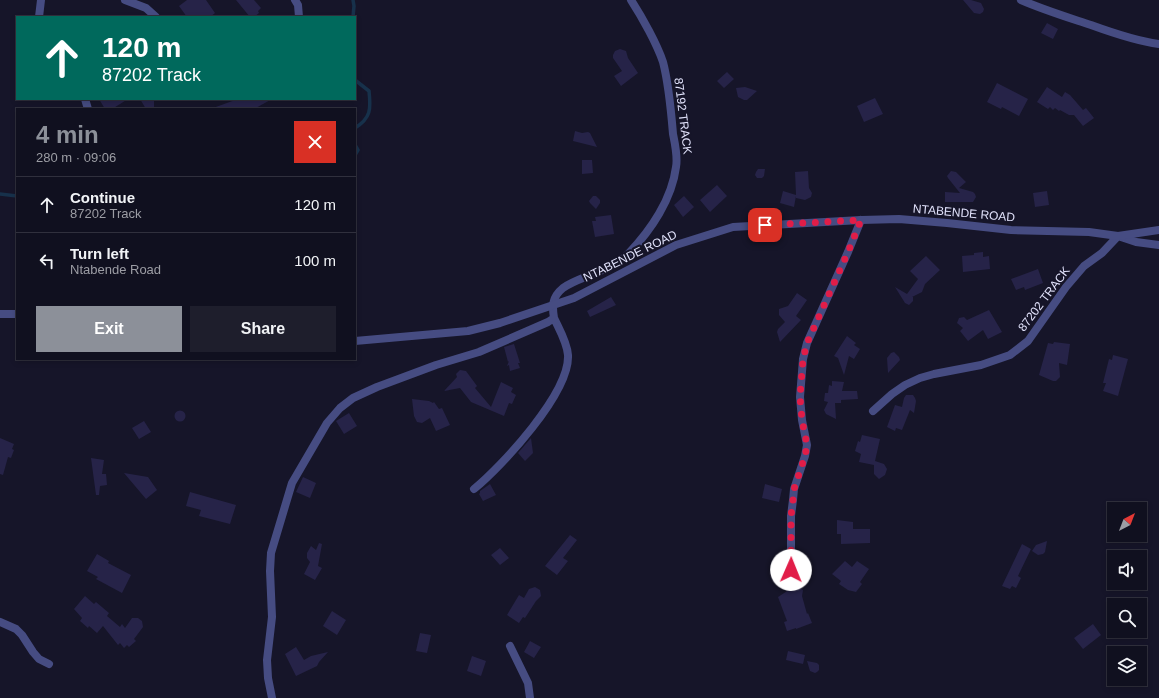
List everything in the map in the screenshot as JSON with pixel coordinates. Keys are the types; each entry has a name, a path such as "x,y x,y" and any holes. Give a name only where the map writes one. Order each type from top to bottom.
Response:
{"street":[{"path":"40,16 41,0"},
{"path":"125,0 146,8 155,16"},
{"path":"295,0 298,5 299,16"},
{"name":"87192 TRACK","path":"552,306 555,297 562,289 574,281 597,273 614,264 628,254 647,232 660,212 672,187 677,166 669,90 662,61 631,0"},
{"path":"1021,0 1064,17 1114,34 1148,43 1159,44"},
{"name":"NTABENDE ROAD","path":"356,341 468,331 500,323 574,298 676,245 733,227 899,219 1011,230 1089,232 1118,236 1159,230"},
{"path":"791,580 791,516 794,489 807,445 801,405 801,374 807,343 861,220"},
{"path":"1118,236 1136,242 1159,245"},
{"name":"87202 TRACK","path":"873,411 892,394 905,385 920,378 934,374 981,366 1010,355 1028,341 1066,287 1084,266 1102,253 1118,236"},
{"path":"474,489 504,462 537,420 563,380 567,368 568,354 564,340 554,318 552,306"},
{"path":"0,314 16,314"},
{"path":"272,698 268,678 267,660 272,617 270,571 271,553 292,483 327,423 340,408 353,398 377,387 436,365 479,352 531,330 554,318"},
{"path":"0,622 16,629 39,659 49,664"},
{"path":"510,646 528,683 530,698"}],"building":[{"path":"187,0 206,0 215,13 211,16 186,16 179,6"},
{"path":"236,0 254,0 261,8 258,11 259,13 255,16 249,16"},
{"path":"963,0 971,0 981,3 984,9 983,12 980,14 974,13"},
{"path":"1047,23 1058,29 1053,39 1041,33"},
{"path":"620,49 626,51 628,58 638,73 621,86 614,76 622,71 613,58 615,51"},
{"path":"727,72 734,79 724,88 717,81"},
{"path":"997,83 1028,99 1019,116 1002,107 1001,109 987,102"},
{"path":"745,87 757,91 747,100 738,97 736,88"},
{"path":"1047,87 1062,97 1065,92 1070,95 1083,110 1086,108 1094,118 1083,126 1074,115 1069,115 1055,108 1053,110 1050,107 1048,109 1037,102"},
{"path":"875,98 883,114 864,122 857,106"},
{"path":"100,100 126,100 114,108 104,108"},
{"path":"141,100 154,100 154,108 145,108"},
{"path":"235,100 270,100 256,108 213,108"},
{"path":"575,131 590,133 597,147 573,141"},
{"path":"582,160 592,160 593,173 582,174"},
{"path":"758,169 765,169 764,176 762,178 757,178 755,175"},
{"path":"808,171 809,188 812,193 811,197 805,200 796,198 796,196 794,207 780,203 783,191 796,195 795,172"},
{"path":"951,171 956,172 966,182 959,188 975,194 976,197 973,202 945,202 945,192 960,193 947,176"},
{"path":"717,185 727,196 710,212 700,200"},
{"path":"1047,191 1049,205 1035,207 1033,193"},
{"path":"593,196 596,196 600,200 600,203 596,209 589,201"},
{"path":"684,196 694,207 683,217 674,205"},
{"path":"611,215 614,234 595,237 592,221 596,221 595,217"},
{"path":"983,252 983,257 989,256 990,269 963,272 962,256 974,255 974,253"},
{"path":"926,256 940,270 925,284 922,292 912,297 913,301 909,305 905,303 895,287 907,294 918,279 910,271"},
{"path":"1038,269 1043,283 1025,290 1024,287 1016,290 1011,279"},
{"path":"797,293 807,300 796,316 801,320 780,342 777,332 785,322 779,315 779,309 788,306"},
{"path":"611,297 616,305 590,317 587,311"},
{"path":"989,310 1002,332 988,339 983,330 968,341 960,331 963,328 957,323 959,318 964,317 967,320"},
{"path":"847,336 856,343 854,345 860,349 854,359 849,356 844,375 838,358 834,356"},
{"path":"1054,342 1070,344 1067,365 1059,363 1060,377 1056,381 1039,375 1048,343 1053,344"},
{"path":"514,344 520,363 518,363 520,368 510,371 509,365 507,366 509,361 508,362 504,347"},
{"path":"894,352 900,360 888,373 887,358"},
{"path":"1113,355 1128,359 1118,396 1103,391 1106,383 1103,383 1109,359 1112,360"},
{"path":"460,370 466,371 477,386 475,388 491,407 501,382 513,388 511,392 516,395 512,404 509,403 504,416 471,402 460,388 444,391 457,377 456,374"},
{"path":"832,381 844,382 842,391 857,391 858,399 841,400 841,403 835,403 836,419 826,414 824,410 828,402 824,401 825,393 828,393 829,385 832,386"},
{"path":"906,395 913,395 915,398 914,413 910,410 902,430 896,428 895,431 887,427 895,405 902,407"},
{"path":"412,399 434,402 439,409 442,408 450,425 436,431 430,418 422,423 417,422 414,416"},
{"path":"178,411 182,411 184,412 184,420 178,421 175,418 175,414"},
{"path":"349,413 357,426 344,434 336,421"},
{"path":"144,421 151,432 139,439 132,428"},
{"path":"862,435 880,439 875,461 884,464 887,469 885,475 879,479 874,474 874,465 859,462 861,454 855,451 858,441 860,442"},
{"path":"0,438 14,444 12,449 14,450 11,458 8,457 3,475 0,474"},
{"path":"531,438 533,453 525,461 518,453"},
{"path":"91,458 104,460 102,474 106,474 107,485 100,486 99,495 96,495"},
{"path":"124,473 148,477 157,490 146,499"},
{"path":"303,477 316,483 310,498 296,492"},
{"path":"490,484 496,495 483,501 479,494 480,491"},
{"path":"765,484 782,489 779,502 762,498"},
{"path":"190,492 236,505 230,524 199,516 201,510 186,506"},
{"path":"837,520 853,522 853,529 870,529 870,543 841,544 841,534 837,534"},
{"path":"570,535 577,540 563,558 568,561 557,575 545,566"},
{"path":"1047,541 1045,552 1043,554 1038,555 1032,551 1036,545"},
{"path":"319,543 322,544 318,566 322,568 315,580 304,574 310,562 307,558 307,553 311,546 316,550"},
{"path":"1022,544 1031,549 1018,576 1021,578 1016,588 1012,586 1010,589 1002,586"},
{"path":"500,548 509,558 500,565 491,555"},
{"path":"97,554 109,561 108,563 131,575 122,593 96,579 98,577 87,571"},
{"path":"845,561 852,567 857,561 869,569 860,582 862,584 856,592 848,590 839,584 841,581 832,574"},
{"path":"795,586 798,586 803,590 802,596 807,614 808,613 812,623 787,631 784,622 787,621 778,597"},
{"path":"535,587 540,590 541,596 525,618 523,617 519,623 507,615 519,595 524,598 529,589"},
{"path":"85,596 94,604 96,602 109,613 107,616 120,627 122,624 125,628 132,618 138,618 142,621 143,627 134,639 136,641 129,647 127,645 124,648 120,643 118,645 103,626 97,633 80,621 82,618 74,609"},
{"path":"332,611 346,620 337,635 323,626"},
{"path":"1093,624 1101,635 1083,649 1074,638"},
{"path":"420,633 431,635 427,653 416,651"},
{"path":"530,641 541,647 534,658 524,652"},
{"path":"296,647 304,660 311,656 328,652 317,666 296,676 285,654"},
{"path":"788,651 805,655 803,664 786,660"},
{"path":"472,656 486,661 481,676 467,671"},
{"path":"807,661 817,663 819,665 819,670 815,673 810,671"}],"waterway":[{"path":"353,0 353,16"},
{"path":"356,81 369,91 370,103 367,117 356,127"},
{"path":"356,147 358,150 356,153"},
{"path":"0,194 16,196"}],"route":[{"path":"765,225 861,220 807,343 803,359 800,397 802,420 807,445 794,489 791,516 791,570"}]}
